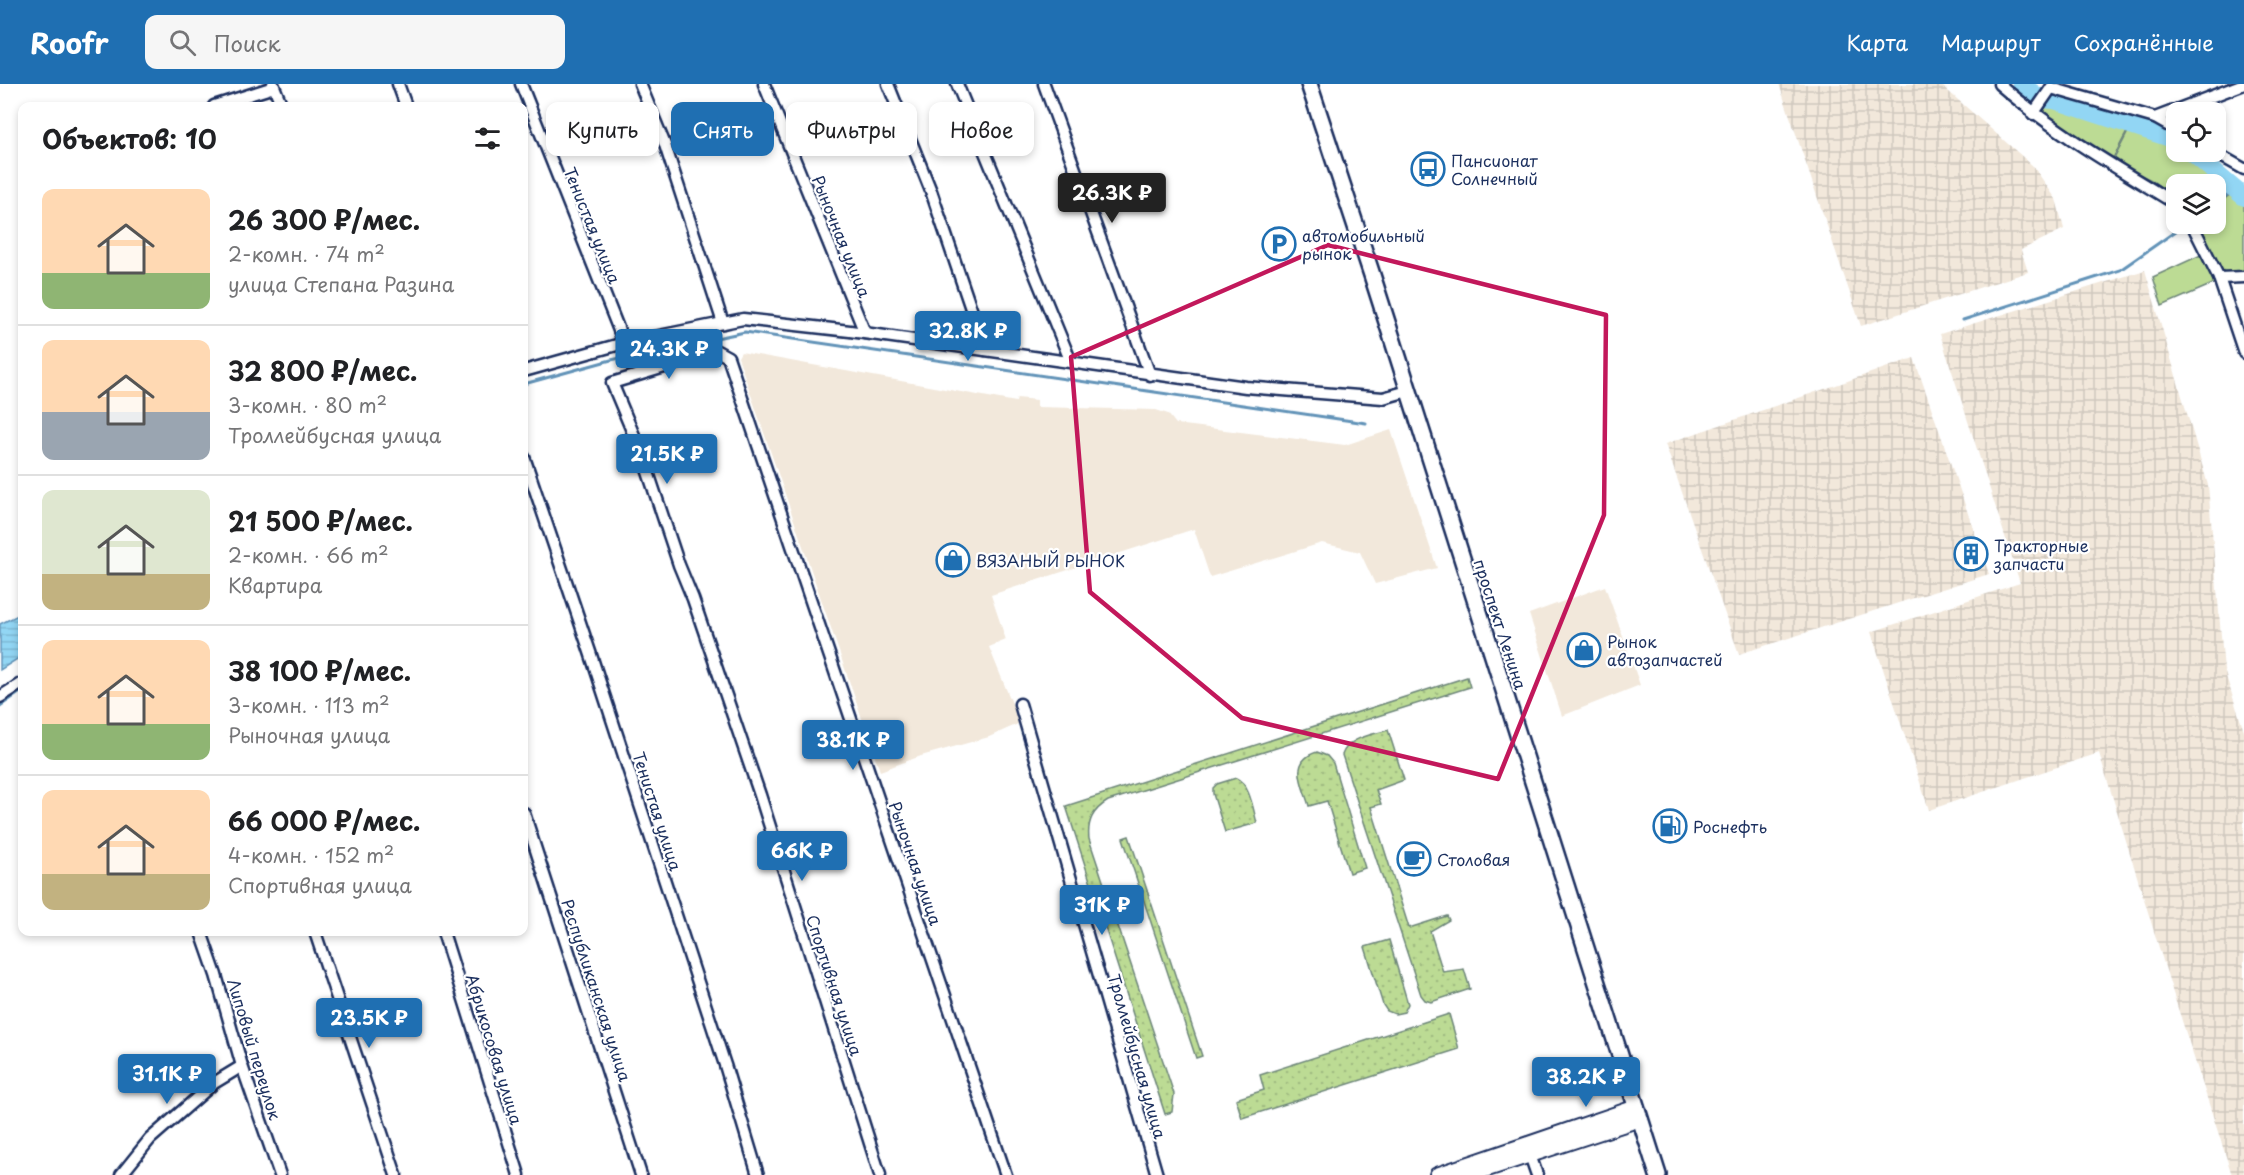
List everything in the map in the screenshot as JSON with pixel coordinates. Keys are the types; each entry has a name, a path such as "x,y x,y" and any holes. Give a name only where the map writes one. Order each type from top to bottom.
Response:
{"main road":[{"name":"проспект Ленина","path":"1309,84 1658,1175"},
{"path":"1469,1175 1528,1150 1545,1138 1639,1113"},
{"path":"1437,1175 1528,1150 1639,1113"}],"street":[{"path":"398,84 405,102"},
{"name":"Тенистая улица","path":"521,84 624,343"},
{"path":"640,84 668,155 723,323"},
{"name":"Рыночная улица","path":"764,84 865,333"},
{"path":"888,84 931,191 985,350"},
{"path":"957,84 1071,362"},
{"path":"1044,84 1150,375"},
{"path":"1999,84 2090,152 2166,198"},
{"path":"2156,117 2244,84"},
{"path":"226,102 274,86 280,102"},
{"path":"2036,110 2051,86 2156,117 2166,124"},
{"path":"2226,159 2244,169"},
{"path":"2197,234 2219,278 2244,353"},
{"path":"2219,278 2244,277"},
{"path":"528,370 624,343 743,319 865,333 1246,387 1383,398 1408,391"},
{"name":"Спортивная улица","path":"728,357 717,351 612,382 643,457 679,565 693,599 759,795 880,1175"},
{"name":"Рыночная улица","path":"728,357 1006,1175"},
{"name":"Тенистая улица","path":"528,469 721,1053 758,1175"},
{"path":"0,697 18,685"},
{"name":"Троллейбусная улица","path":"1020,704 1157,1175"},
{"name":"Республиканская улица","path":"528,825 641,1175"},
{"name":"Липовый переулок","path":"202,936 242,1066 280,1175"},
{"path":"316,936 396,1175"},
{"name":"Абрикосовая улица","path":"444,936 519,1175"},
{"path":"122,1175 150,1139 214,1083 242,1066"},
{"path":"1528,1150 1537,1175"}],"highlighted area":[{"path":"1328,245 1606,315 1604,515 1498,779 1242,718 1090,592 1071,357"}],"shaded area":[{"path":"1779,84 1940,84 2033,166 2056,199 2064,229 2021,250 2028,272 1861,326"},
{"path":"2145,270 2208,485 2224,670 2244,731 2244,1175 2232,1175 2099,753 1929,810 1871,632 2020,583 1940,334"},
{"name":"ВЯЗАНЫЙ РЫНОК","path":"741,352 1016,402 1017,398 1037,400 1037,407 1156,410 1168,414 1176,424 1345,445 1391,430 1437,568 1375,584 1360,552 1322,543 1210,577 1194,529 991,595 1006,640 989,647 1020,723 989,737 921,756 880,771 738,357"},
{"path":"1914,358 1989,574 1739,654 1665,444"},
{"name":"Рынок автозапчастей","path":"1605,586 1640,685 1562,716 1529,614"}],"green space":[{"path":"2047,101 2129,128 2112,160 2037,112"},
{"path":"2130,128 2166,141 2166,162 2197,162 2211,174 2166,174 2166,191 2151,180 2113,161"},
{"path":"2234,192 2244,200 2244,274 2221,273 2201,234 2226,234 2226,198"},
{"path":"2203,254 2215,283 2162,306 2153,277"},
{"path":"1467,677 1470,687 1108,801 1095,812 1090,821 1089,839 1174,1094 1172,1112 1165,1114 1066,806"},
{"path":"1388,730 1404,780 1376,790 1381,804 1371,807 1409,928 1447,916 1449,920 1430,931 1443,972 1464,969 1470,989 1431,1002 1425,1000 1421,995 1342,755 1349,744 1355,740"},
{"path":"1317,752 1327,756 1333,763 1365,868 1349,873 1327,801 1309,806 1301,782 1300,768 1308,756"},
{"path":"1236,778 1248,791 1257,823 1225,832 1213,788 1217,784"},
{"path":"1129,836 1202,1056 1196,1058 1123,838"},
{"path":"1389,940 1408,1004 1404,1012 1395,1014 1387,1011 1383,1005 1365,947"},
{"path":"1449,1014 1459,1049 1242,1118 1236,1099 1264,1090 1260,1075"}],"water":[{"path":"18,615 18,659 0,670 0,624"}],"waterway":[{"path":"2021,84 2041,99 2054,100 2166,137"},
{"path":"2203,162 2244,197"},
{"path":"2226,196 2234,190"},
{"path":"1963,320 2120,270 2172,234"},
{"path":"528,383 611,360 745,332 1366,423"},
{"path":"0,706 18,694"}],"place":[{"name":"Пансионат Солнечный","path":"1428,169"},
{"name":"автомобильный рынок","path":"1279,244"},
{"name":"Тракторные запчасти","path":"1971,554"},
{"name":"ВЯЗАНЫЙ РЫНОК","path":"953,560"},
{"name":"Рынок автозапчастей","path":"1584,650"},
{"name":"Роснефть","path":"1670,826"},
{"name":"Столовая","path":"1414,859"}]}
